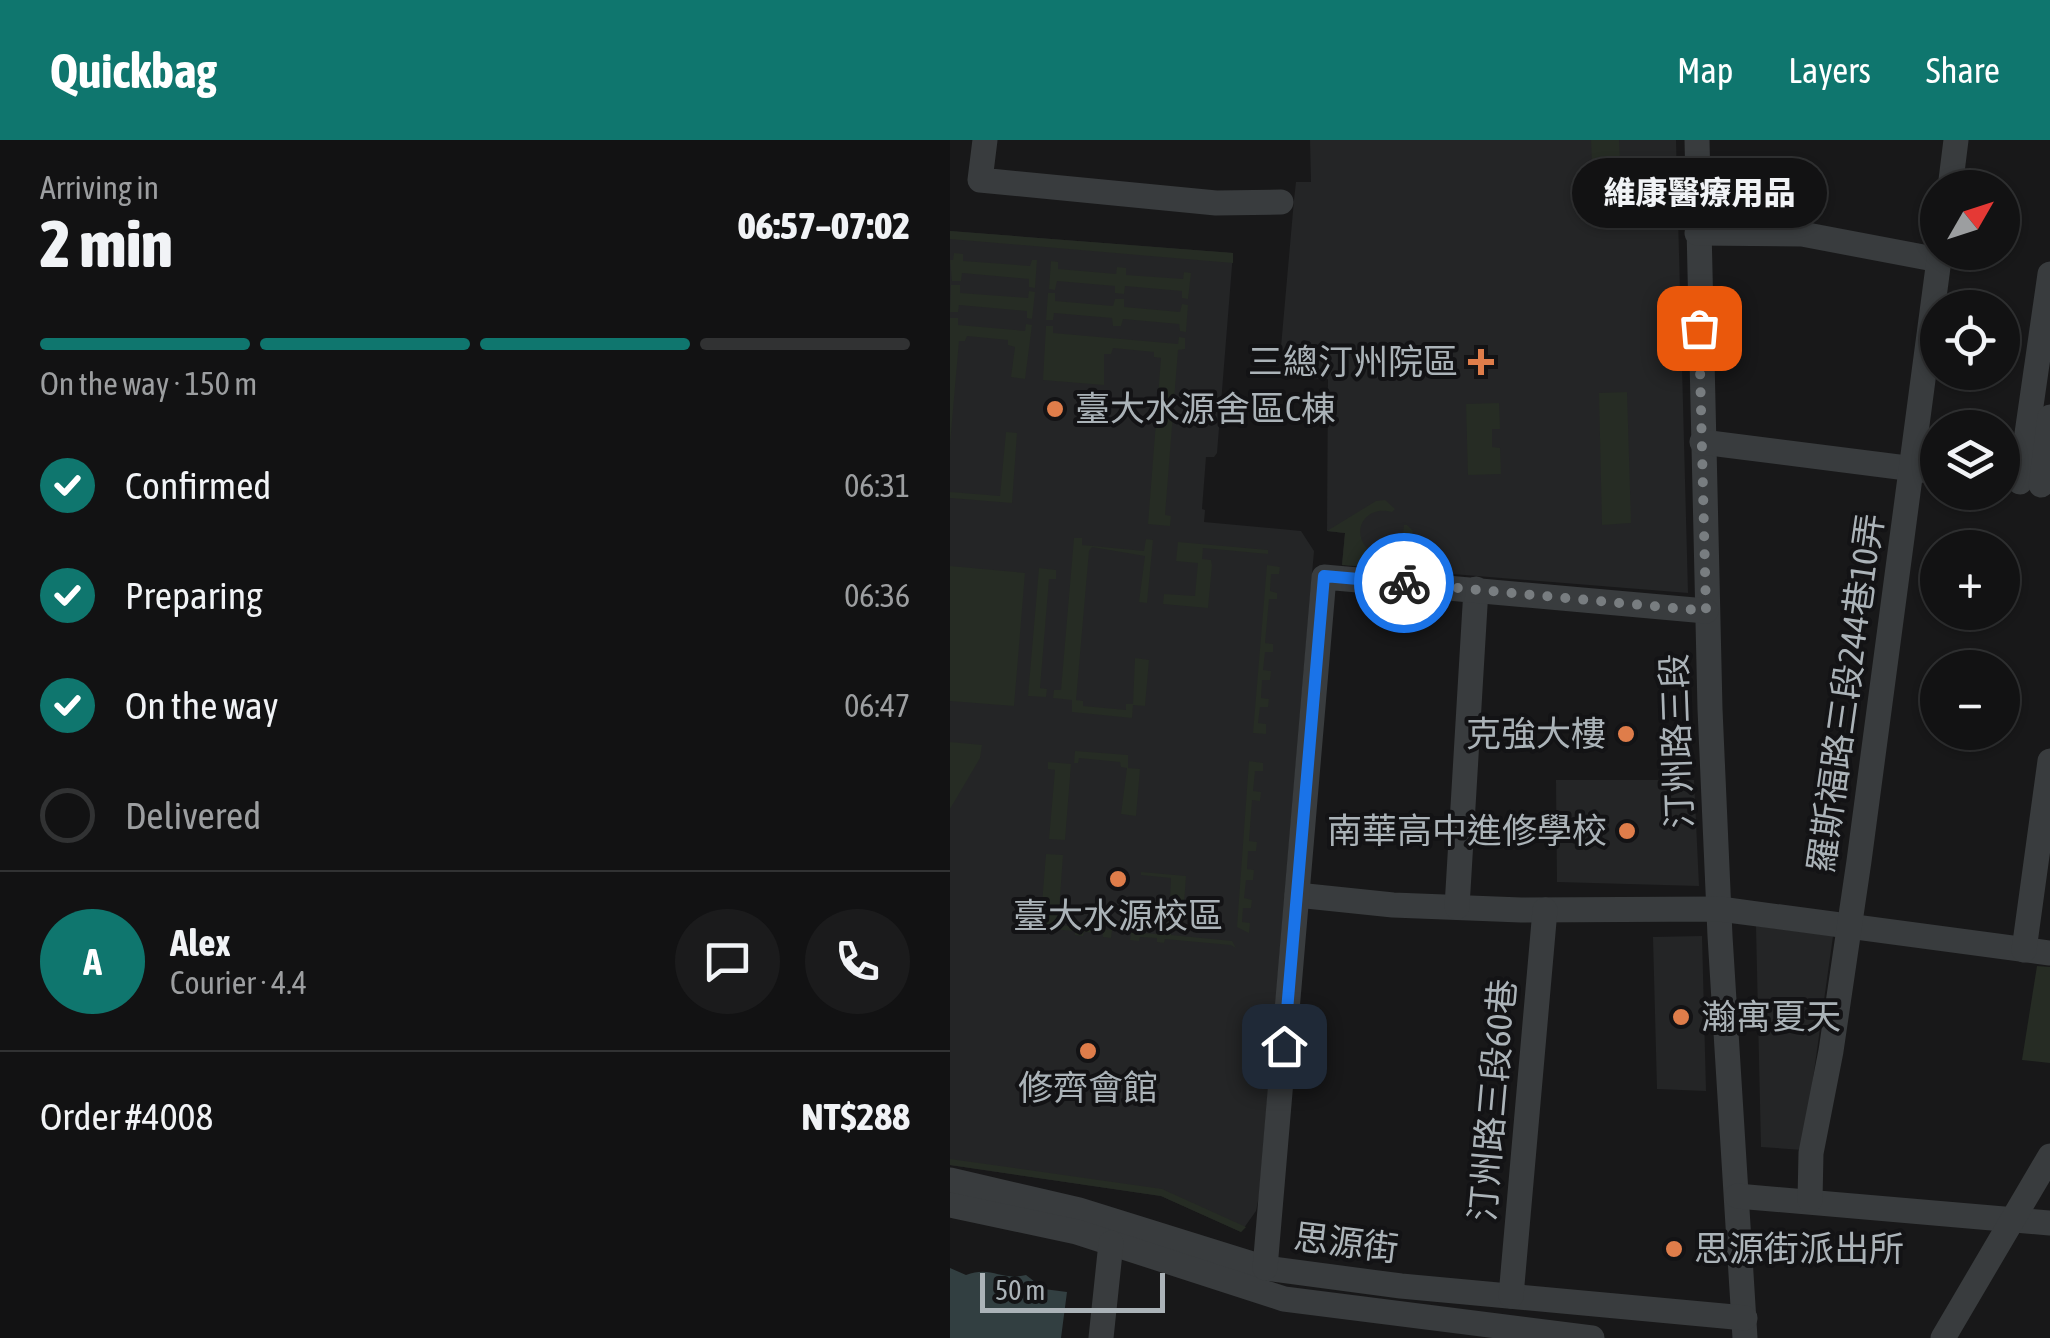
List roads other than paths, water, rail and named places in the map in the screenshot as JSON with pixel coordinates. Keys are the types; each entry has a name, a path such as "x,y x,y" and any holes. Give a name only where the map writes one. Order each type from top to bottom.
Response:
{"street":[{"path":"984,140 980,180 1216,203 1280,202"},
{"name":"汀州路三段","path":"1697,140 1706,611 1745,1328"},
{"path":"1952,170 1956,140"},
{"path":"1697,233 1802,234 1920,253"},
{"name":"羅斯福路三段244巷10弄","path":"1928,410 1939,270"},
{"path":"2028,483 2050,274"},
{"path":"2028,483 2050,417"},
{"path":"1702,442 1920,469"},
{"name":"羅斯福路三段244巷10弄","path":"1810,1200 1810,1153 1831,1051 1920,494"},
{"path":"1265,1268 1324,576 1706,611"},
{"path":"1457,907 1476,589"},
{"path":"1297,895 1393,905 1545,910 1720,909 2037,952 2050,761"},
{"name":"汀州路三段60巷","path":"1511,1296 1545,910"},
{"path":"1943,1338 2050,1156"},
{"name":"思源街","path":"950,1180 1078,1210 1265,1268 1745,1328"},
{"path":"1737,1196 2050,1223"},
{"name":"思源街","path":"950,1205 1077,1232 1284,1298 1592,1338"},
{"path":"1101,1338 1111,1243"}],"place":[{"name":"維康醫療用品","path":"1699,328"},
{"name":"三總汀州院區","path":"1481,362"},
{"name":"臺大水源舍區C棟","path":"1055,409"},
{"name":"克強大樓","path":"1626,734"},
{"name":"南華高中進修學校","path":"1627,831"},
{"name":"臺大水源校區","path":"1118,879"},
{"name":"瀚寓夏天","path":"1681,1017"},
{"name":"修齊會館","path":"1088,1051"},
{"name":"思源街派出所","path":"1674,1249"}]}
